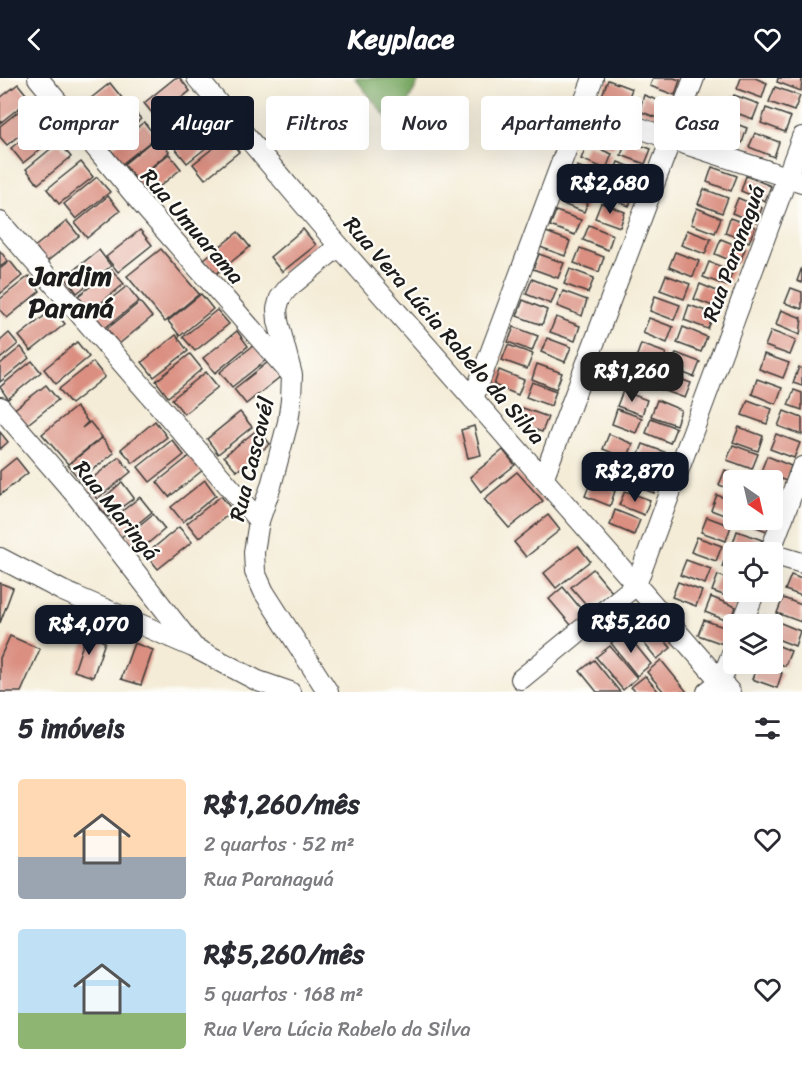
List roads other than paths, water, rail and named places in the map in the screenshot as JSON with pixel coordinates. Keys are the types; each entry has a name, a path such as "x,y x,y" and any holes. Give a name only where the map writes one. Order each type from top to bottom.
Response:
{"street":[{"name":"Rua Umuarama","path":"38,78 141,203 292,375"},
{"name":"Rua Vera Lúcia Rabelo da Silva","path":"197,78 339,246 636,585 719,688"},
{"path":"587,96 594,78"},
{"path":"687,96 694,78"},
{"name":"Rua Paranaguá","path":"636,585 795,179 802,137"},
{"path":"473,399 567,150"},
{"path":"543,479 666,150"},
{"path":"704,150 795,179"},
{"path":"0,222 259,521"},
{"name":"Rua Cascavél","path":"328,692 264,592 255,573 254,552 259,521 288,422 292,375 278,321 277,309 280,298 288,288 339,246"},
{"name":"Rua Maringá","path":"0,407 75,494 193,647"},
{"path":"775,542 802,467"},
{"path":"783,557 802,563"},
{"path":"0,558 63,591 193,647 258,681 290,692"},
{"path":"521,679 636,585"}],"district":[{"name":"Jardim Paraná","path":"71,291"}]}
